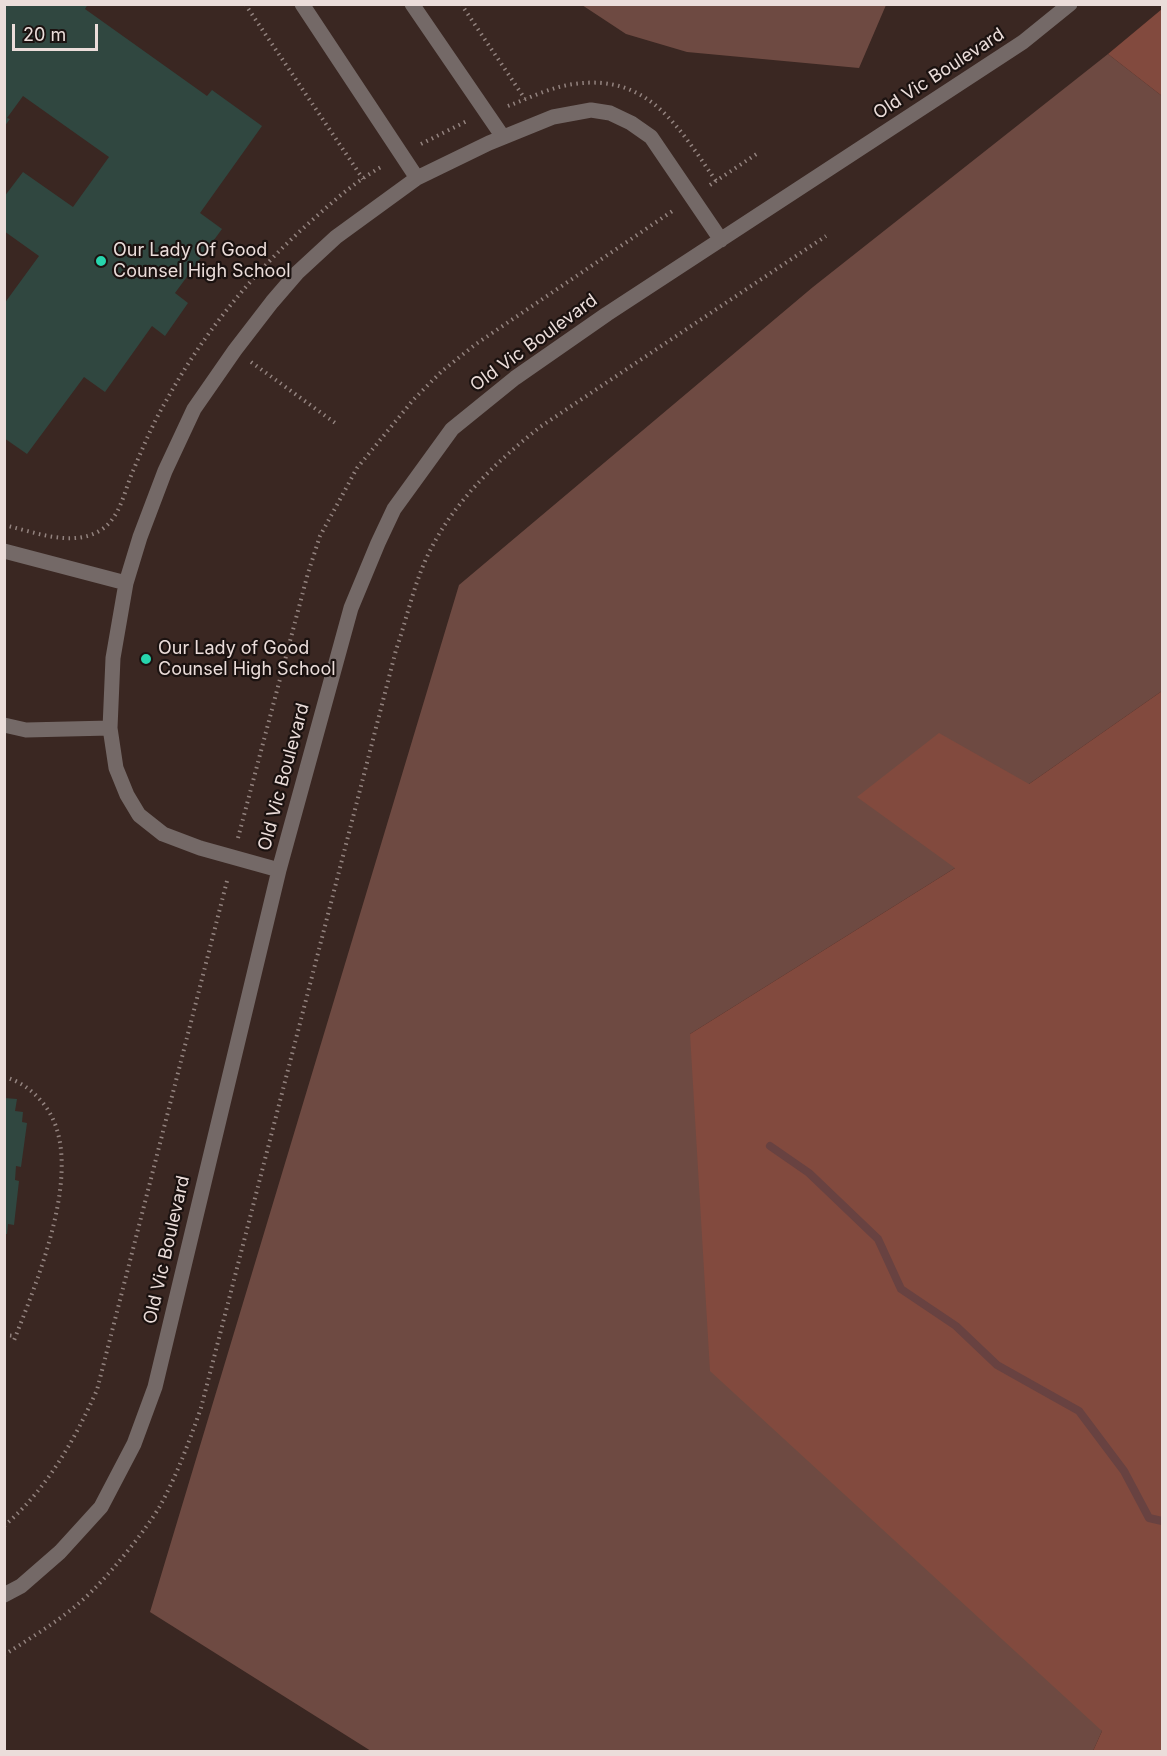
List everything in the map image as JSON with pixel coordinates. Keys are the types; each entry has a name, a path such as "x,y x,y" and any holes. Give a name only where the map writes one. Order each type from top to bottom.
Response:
{"street":[{"path":"302,4 417,178"},
{"path":"412,4 503,137"},
{"name":"Old Vic Boulevard","path":"4,1595 21,1586 60,1552 101,1507 134,1444 155,1387 279,870 351,609 394,509 452,429 514,378 607,314 1023,42 1070,4"},
{"path":"279,870 200,848 163,834 140,815 127,795 116,768 110,728 113,658 126,583 140,537 165,471 194,410 235,350 297,273 336,237 417,178 503,137 553,117 591,110 610,112 651,137 721,240"},
{"path":"4,551 126,583"},
{"path":"4,725 26,730 110,728"}],"path":[{"path":"245,4 363,179"},
{"path":"461,4 525,99"},
{"path":"4,525 68,540 85,537 101,530 114,518 132,472 166,401 210,332 270,258 341,194 401,155 457,125 525,99 573,84 615,84 647,98 674,121 716,181"},
{"path":"4,1655 54,1622 93,1590 159,1508 183,1459 204,1397 396,650 422,570 440,533 482,477 503,456 540,427 826,236"},
{"path":"210,332 338,425"},
{"path":"4,1077 17,1080 35,1094 50,1111 60,1135 62,1164 57,1208 46,1255 13,1343"},
{"path":"4,1335 16,1336"}],"shaded area":[{"path":"886,4 859,68 687,52 626,34 582,5"},
{"path":"1162,9 1162,96 1108,54"},
{"path":"1108,54 1162,96 1162,691 1029,784 955,868 690,1034 1102,1731 1093,1751 371,1751 150,1612 459,585 813,287"},
{"path":"1162,691 1162,1751 1093,1751 1102,1731 710,1371 690,1034 955,868 857,797 939,733 1029,784"}],"building":[{"name":"Our Lady Of Good Counsel High School","path":"4,4 88,4 85,9 207,96 212,90 262,126 200,213 222,229 175,293 188,303 165,336 152,326 105,392 84,377 27,454 4,438 4,304 39,256 4,231 4,197 23,172 73,207 109,157 23,96 7,118 10,119 4,127"},
{"path":"4,1098 17,1099 15,1111 23,1112 22,1122 27,1123 21,1167 16,1166 15,1180 19,1181 14,1225 8,1224 7,1234 4,1234"}],"waterway":[{"path":"770,1146 809,1173 878,1239 901,1289 956,1326 997,1365 1079,1411 1124,1471 1149,1518 1162,1521"}],"place":[{"name":"Our Lady Of Good Counsel High School","path":"101,261"},
{"name":"Our Lady of Good Counsel High School","path":"146,659"}]}
